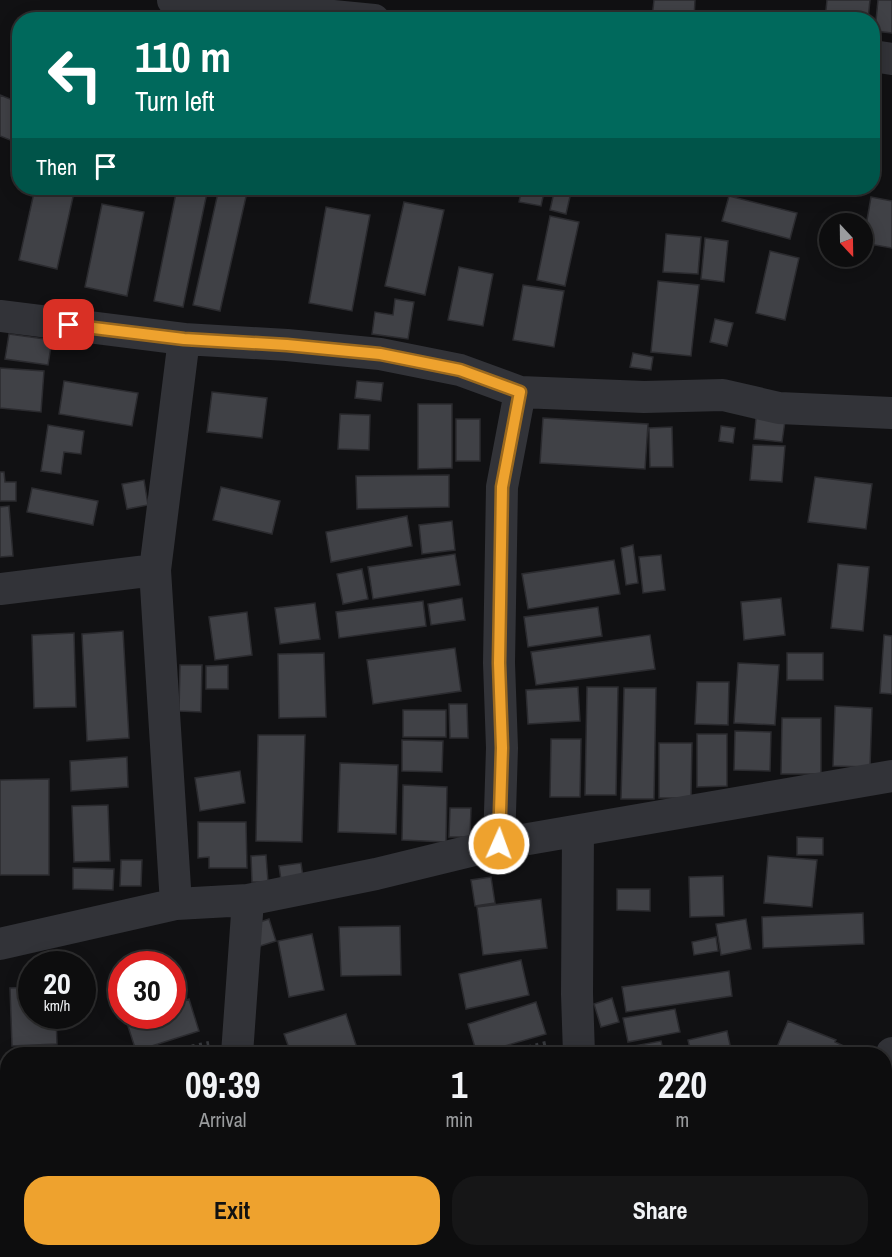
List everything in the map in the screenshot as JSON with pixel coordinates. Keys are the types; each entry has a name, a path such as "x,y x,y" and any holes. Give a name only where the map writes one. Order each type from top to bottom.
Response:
{"street":[{"path":"173,0 294,12"},
{"path":"0,316 184,339 287,345 380,354 460,370 520,392 644,397 723,395 778,408 892,412"},
{"path":"176,904 155,570 184,339"},
{"path":"499,844 502,748 499,663 502,487 520,392"},
{"path":"0,589 155,570"},
{"path":"0,944 176,904 248,900 376,874 499,844 892,776"},
{"path":"578,831 579,1047"},
{"path":"237,1047 248,900"}],"path":[{"path":"187,1047 206,1043 220,1047"},
{"path":"526,1047 541,1043 571,1047"},
{"path":"387,1047 424,1047"}],"building":[{"path":"654,0 695,0 694,12 653,12"},
{"path":"827,0 870,0 869,12 826,12"},
{"path":"878,0 892,0 892,33 880,32 880,12 877,12"},
{"path":"0,95 12,100 12,141 0,136"},
{"path":"33,195 73,195 57,269 19,260"},
{"path":"176,195 207,195 183,307 154,301"},
{"path":"217,195 246,195 220,311 193,305"},
{"path":"520,195 543,195 541,206 519,202"},
{"path":"553,195 570,195 566,214 550,210"},
{"path":"729,196 797,213 790,239 722,221"},
{"path":"871,197 892,201 892,248 873,245 873,213 868,213"},
{"path":"404,202 444,210 425,295 385,286"},
{"path":"102,204 144,212 127,296 85,287"},
{"path":"326,207 370,215 352,311 309,303"},
{"path":"550,216 579,222 565,286 537,280"},
{"path":"666,234 701,237 698,274 663,272"},
{"path":"705,238 728,241 724,282 701,279"},
{"path":"770,251 799,258 785,320 756,313"},
{"path":"459,267 493,274 483,326 448,320"},
{"path":"658,281 699,285 691,356 651,352"},
{"path":"523,285 564,291 554,347 513,340"},
{"path":"395,299 414,302 408,339 372,334 375,312 393,315"},
{"path":"715,319 733,323 727,346 710,342"},
{"path":"9,334 52,340 48,365 5,359"},
{"path":"633,353 653,357 651,370 630,367"},
{"path":"0,368 44,371 41,412 0,408"},
{"path":"64,381 138,393 132,426 59,414"},
{"path":"357,381 383,383 381,401 355,398"},
{"path":"212,392 267,398 262,438 207,432"},
{"path":"418,404 452,404 452,468 418,469"},
{"path":"340,414 370,415 369,450 338,449"},
{"path":"543,418 648,424 645,469 540,463"},
{"path":"756,418 785,421 782,442 754,439"},
{"path":"456,419 480,419 480,461 456,461"},
{"path":"48,425 84,431 81,454 64,452 61,474 41,471"},
{"path":"721,426 735,428 733,443 719,441"},
{"path":"672,427 673,467 650,467 649,428"},
{"path":"753,445 785,446 782,482 750,480"},
{"path":"0,472 4,472 5,482 16,482 16,501 0,501"},
{"path":"449,475 449,507 357,509 356,476"},
{"path":"815,477 872,484 866,529 808,522"},
{"path":"144,480 148,505 127,509 122,484"},
{"path":"221,487 280,501 272,534 213,520"},
{"path":"32,488 98,501 93,525 27,512"},
{"path":"9,506 13,556 0,557 0,507"},
{"path":"407,516 412,546 331,562 326,532"},
{"path":"452,521 455,550 422,554 419,525"},
{"path":"633,545 638,583 626,585 621,548"},
{"path":"455,554 460,585 373,599 368,567"},
{"path":"661,555 665,590 643,593 639,557"},
{"path":"614,560 620,594 528,609 522,574"},
{"path":"838,564 869,567 863,631 831,628"},
{"path":"362,569 368,599 343,604 337,574"},
{"path":"462,598 465,620 431,625 428,604"},
{"path":"781,598 785,635 744,640 741,602"},
{"path":"423,601 426,626 339,638 336,612"},
{"path":"315,603 320,639 280,644 275,608"},
{"path":"598,607 602,636 528,647 524,617"},
{"path":"247,612 252,655 215,660 209,617"},
{"path":"123,631 129,738 87,741 82,634"},
{"path":"74,633 76,707 34,708 32,635"},
{"path":"650,635 655,669 536,685 531,652"},
{"path":"884,635 892,636 892,694 880,693"},
{"path":"455,648 461,691 373,704 367,660"},
{"path":"324,653 326,717 279,718 278,654"},
{"path":"787,653 823,653 823,680 787,680"},
{"path":"738,663 779,665 775,725 734,723"},
{"path":"180,665 202,665 201,712 179,711"},
{"path":"228,665 228,689 206,689 206,666"},
{"path":"697,682 729,682 728,725 695,724"},
{"path":"578,687 580,721 528,724 526,690"},
{"path":"587,687 618,687 616,795 585,795"},
{"path":"624,688 656,688 654,799 621,799"},
{"path":"449,704 467,704 468,738 450,738"},
{"path":"835,706 872,708 870,767 833,766"},
{"path":"403,710 446,710 446,737 403,737"},
{"path":"782,718 821,718 821,774 781,774"},
{"path":"735,731 771,732 770,771 734,770"},
{"path":"697,734 727,734 727,786 697,787"},
{"path":"258,735 305,735 302,842 256,841"},
{"path":"551,739 581,739 580,797 550,797"},
{"path":"402,740 443,741 442,772 402,771"},
{"path":"659,743 692,743 691,798 659,798"},
{"path":"127,757 128,787 71,791 70,761"},
{"path":"340,763 398,765 396,834 338,832"},
{"path":"240,771 245,803 200,811 195,778"},
{"path":"49,779 49,875 0,875 0,780"},
{"path":"403,785 447,787 446,842 402,840"},
{"path":"108,805 110,861 74,862 72,806"},
{"path":"450,808 471,808 470,837 449,837"},
{"path":"198,822 246,822 247,868 209,868 209,857 198,858"},
{"path":"797,837 823,838 823,855 797,855"},
{"path":"266,855 268,882 252,882 251,856"},
{"path":"768,856 817,860 812,907 764,903"},
{"path":"121,860 142,860 141,886 120,886"},
{"path":"301,863 303,877 281,880 279,866"},
{"path":"73,868 114,869 113,890 73,889"},
{"path":"723,876 724,916 690,917 689,877"},
{"path":"491,877 495,903 475,906 471,880"},
{"path":"617,889 650,889 650,911 617,910"},
{"path":"541,899 547,948 483,955 477,907"},
{"path":"863,913 864,944 763,948 762,917"},
{"path":"269,919 276,941 257,947 251,925"},
{"path":"746,919 751,949 721,955 716,924"},
{"path":"400,926 401,975 341,976 339,927"},
{"path":"312,934 324,990 289,997 278,941"},
{"path":"716,937 718,951 694,955 692,942"},
{"path":"521,960 529,995 466,1009 459,974"},
{"path":"729,971 732,996 626,1012 622,987"},
{"path":"10,988 18,988 18,1029 56,1029 57,1044 12,1046"},
{"path":"612,998 619,1022 601,1027 594,1004"},
{"path":"189,999 199,1031 149,1047 135,1047 129,1029 186,1029 186,1000"},
{"path":"536,1002 546,1034 501,1047 475,1047 468,1024"},
{"path":"675,1009 680,1032 628,1042 623,1018"},
{"path":"346,1014 357,1047 289,1047 284,1034"},
{"path":"788,1021 836,1040 835,1042 846,1047 777,1047"},
{"path":"727,1031 730,1047 690,1047 688,1040"},
{"path":"661,1041 662,1047 628,1047"}],"route":[{"path":"69,325 184,339 287,345 380,354 460,370 520,392 502,487 499,663 502,748 499,844"}]}
